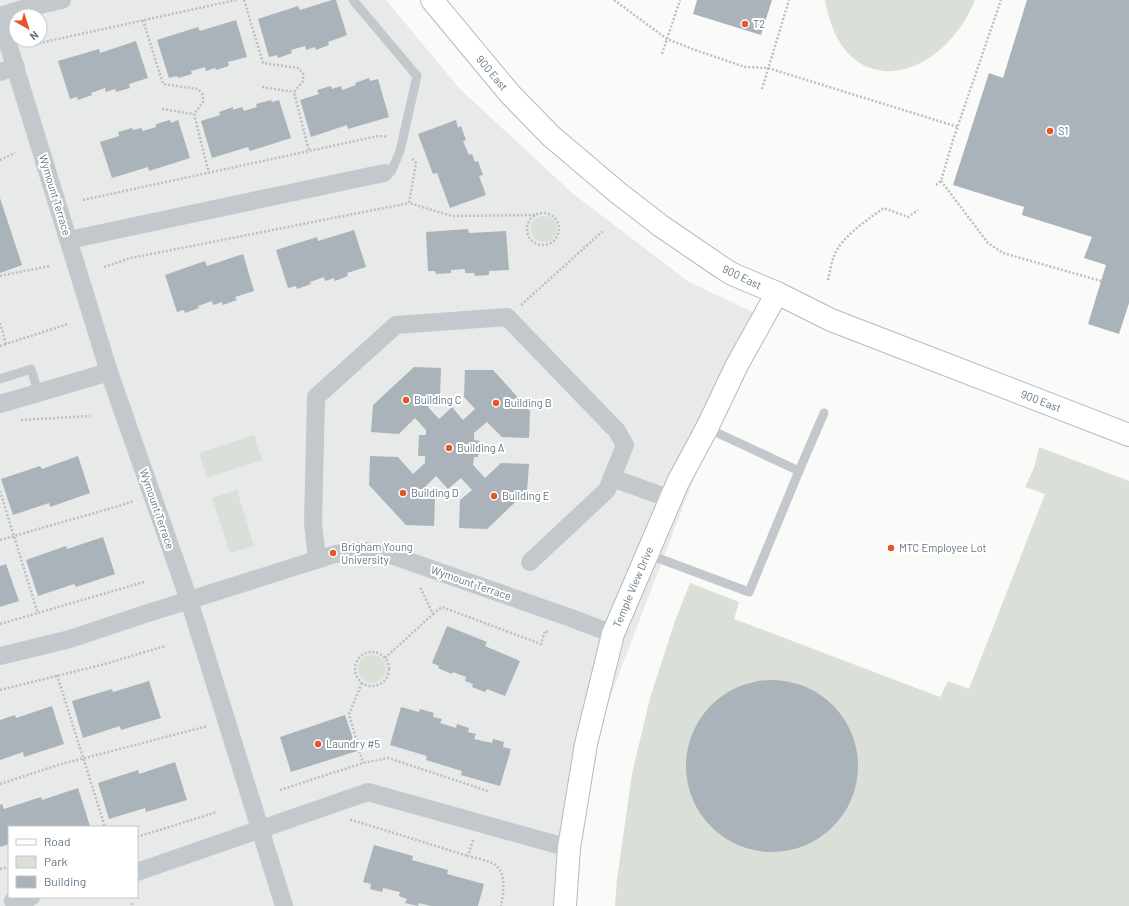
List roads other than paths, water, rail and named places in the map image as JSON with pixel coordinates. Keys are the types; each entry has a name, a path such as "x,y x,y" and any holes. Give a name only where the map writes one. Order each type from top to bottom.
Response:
{"main road":[{"name":"900 East","path":"432,0 510,94 551,136 580,162 661,226 732,274 777,293 831,320 1129,435"},
{"name":"Temple View Drive","path":"565,906 569,848 586,744 612,634 678,482 737,365 777,293"}],"street":[{"path":"0,17 22,9 62,0"},
{"name":"Wymount Terrace","path":"0,17 8,69 69,240 109,372 189,600 284,906"},
{"path":"69,240 384,173"},
{"path":"317,560 313,523 316,397 396,325 507,317 618,431 625,445 607,490 530,562"},
{"path":"0,404 109,372"},
{"path":"612,478 671,499"},
{"name":"Wymount Terrace","path":"189,600 335,554 365,551 390,555 612,634"},
{"path":"0,656 70,639 189,600"},
{"path":"138,872 368,792 569,848"},
{"path":"13,901 26,898"}],"lane":[{"path":"353,0 417,76 400,151 391,172 384,173"},
{"path":"0,379 31,369 38,392"},
{"path":"647,554 748,592 798,471 824,413"},
{"path":"706,428 798,471"}],"place":[{"name":"T2","path":"745,24"},
{"name":"S1","path":"1050,131"},
{"name":"Building C","path":"406,400"},
{"name":"Building B","path":"496,403"},
{"name":"Building A","path":"449,448"},
{"name":"Building D","path":"403,493"},
{"name":"Building E","path":"494,496"},
{"name":"MTC Employee Lot","path":"891,548"},
{"name":"Brigham Young University","path":"333,553"},
{"name":"Laundry #5","path":"318,744"}]}
